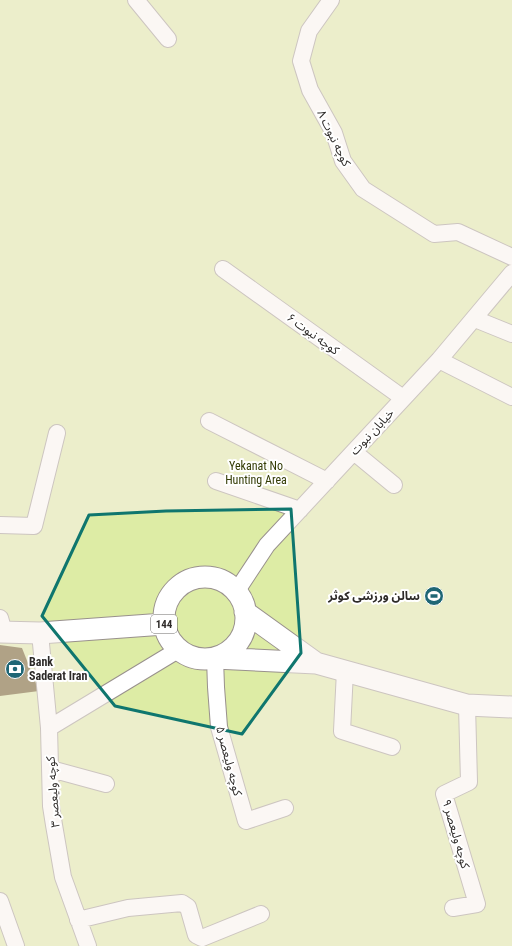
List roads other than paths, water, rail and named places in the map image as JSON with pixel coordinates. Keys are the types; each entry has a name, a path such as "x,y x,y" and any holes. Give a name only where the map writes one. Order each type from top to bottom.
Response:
{"main road":[{"name":"144","path":"215,658 232,650 239,641 245,624 245,612 239,595 236,592 225,583 204,577 184,583 171,595 164,612 164,624 171,641 178,650 184,654 194,658 316,663 467,706 512,707"},
{"name":"144","path":"245,612 316,663"},
{"name":"144","path":"1,627 40,633 164,624"}],"street":[{"path":"136,0 168,39"},
{"name":"کوچه نبوت ۸","path":"331,0 309,31 301,61 310,90 334,133 343,161 363,190 434,234 458,232 512,257"},
{"name":"کوچه نبوت ۶","path":"223,269 403,398"},
{"name":"خیابان نبوت","path":"236,592 267,545 439,360 512,274"},
{"path":"475,319 512,334"},
{"path":"439,360 512,397"},
{"path":"209,421 326,481"},
{"path":"0,525 34,526 57,433"},
{"path":"354,452 394,485"},
{"path":"216,481 300,510"},
{"name":"کوچه ولیعصر ۳","path":"40,633 49,728 51,806 63,877 88,946"},
{"path":"49,728 178,650"},
{"name":"کوچه ولیعصر ۵","path":"215,658 219,727 246,821 285,808"},
{"path":"345,671 342,731 392,747"},
{"name":"کوچه ولیعصر ۹","path":"452,908 477,904 444,794 469,782 467,706"},
{"path":"51,769 106,784"},
{"path":"0,901 16,946"},
{"path":"78,920 128,908 182,903 188,907 196,935 202,938 261,914"}],"place":[{"name":"سالن ورزشی کوثر","path":"434,596"},
{"name":"Bank Saderat Iran","path":"15,669"}],"park label":[{"name":"Yekanat No Hunting Area","path":"256,473"}]}
